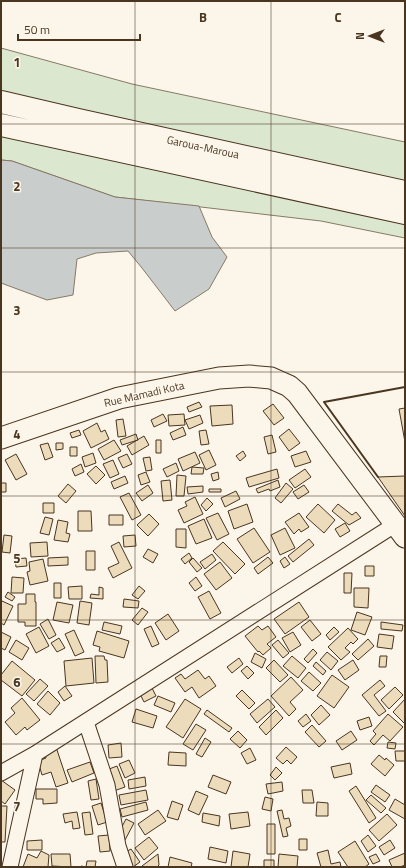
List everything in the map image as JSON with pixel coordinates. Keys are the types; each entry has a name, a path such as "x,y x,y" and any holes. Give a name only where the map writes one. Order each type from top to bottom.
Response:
{"highway":[{"name":"Garoua-Maroua","path":"1,102 405,192"},
{"name":"Garoua-Maroua","path":"1,125 405,212"}],"main road":[{"name":"Rue Mamadi Kota","path":"1,438 119,398 219,378 249,376 270,378 289,386 297,393 400,531"}],"street":[{"path":"1,773 35,754 400,531"},
{"path":"86,722 107,785 118,846 125,867"},
{"path":"10,867 35,754"}],"green space":[{"path":"1,48 132,84 405,142 405,238 321,221 115,197 12,161 1,160"}],"shaded area":[{"path":"1,160 12,161 115,197 199,206 212,237 227,257 209,289 175,311 128,251 96,253 77,259 73,295 47,300 1,283"}],"building":[{"path":"199,402 202,407 189,412 187,407"},
{"path":"273,404 284,418 274,425 263,411"},
{"path":"232,405 233,424 212,426 210,406"},
{"path":"405,408 405,442 399,409"},
{"path":"163,414 167,421 154,427 151,420"},
{"path":"184,414 185,425 169,426 168,415"},
{"path":"200,415 203,423 189,429 185,420"},
{"path":"123,419 126,436 118,437 116,420"},
{"path":"97,423 101,432 105,430 109,439 91,448 83,431"},
{"path":"183,427 186,435 173,440 170,433"},
{"path":"289,429 300,443 289,451 279,437"},
{"path":"79,430 81,435 72,438 70,433"},
{"path":"206,430 209,444 201,445 199,431"},
{"path":"136,434 138,440 122,445 120,440"},
{"path":"272,435 276,452 268,454 264,437"},
{"path":"144,436 149,445 132,455 127,446"},
{"path":"114,440 121,451 104,460 98,449"},
{"path":"156,440 161,440 161,453 156,453"},
{"path":"48,443 53,457 45,460 40,445"},
{"path":"56,443 63,443 63,449 56,450"},
{"path":"70,447 77,447 77,456 70,456"},
{"path":"209,450 216,465 206,470 199,455"},
{"path":"243,451 246,456 240,461 236,456"},
{"path":"306,451 311,462 295,467 291,456"},
{"path":"195,452 200,463 183,471 178,459"},
{"path":"93,453 96,463 85,467 82,457"},
{"path":"16,454 27,474 16,480 5,460"},
{"path":"127,454 132,464 123,468 118,458"},
{"path":"150,457 152,470 146,471 143,458"},
{"path":"113,460 119,474 110,478 103,464"},
{"path":"176,463 179,471 167,477 163,469"},
{"path":"81,464 84,472 75,476 72,469"},
{"path":"96,466 105,475 96,484 87,474"},
{"path":"192,467 204,468 203,474 191,474"},
{"path":"277,469 279,478 249,487 246,478"},
{"path":"305,469 311,477 295,488 289,480"},
{"path":"146,472 150,482 141,485 138,475"},
{"path":"218,472 219,479 213,481 211,474"},
{"path":"177,475 186,476 184,496 176,496"},
{"path":"125,476 128,483 114,489 111,482"},
{"path":"405,476 405,516 378,477"},
{"path":"170,480 172,500 163,501 161,481"},
{"path":"278,480 280,487 270,491 269,489 258,493 256,489"},
{"path":"1,483 6,483 6,492 1,492"},
{"path":"286,483 293,489 281,503 275,498"},
{"path":"68,484 76,491 66,503 58,496"},
{"path":"148,485 153,493 142,501 136,493"},
{"path":"304,485 309,492 298,499 293,492"},
{"path":"203,486 203,492 188,494 187,487"},
{"path":"209,489 221,489 221,492 209,492"},
{"path":"236,491 240,499 225,507 221,498"},
{"path":"129,493 141,515 132,520 120,497"},
{"path":"195,497 203,514 184,523 178,510 187,506 185,502"},
{"path":"207,498 213,504 206,511 201,505"},
{"path":"43,503 54,503 54,513 43,513"},
{"path":"247,504 253,522 234,529 228,511"},
{"path":"318,504 335,520 324,533 306,517"},
{"path":"338,504 352,515 356,512 361,518 349,525 332,511"},
{"path":"78,511 91,511 92,531 78,531"},
{"path":"218,513 229,534 217,540 206,518"},
{"path":"299,513 309,527 301,532 299,529 294,534 285,522"},
{"path":"149,514 159,524 148,536 137,525"},
{"path":"109,515 123,515 123,525 109,525"},
{"path":"45,517 53,519 49,535 40,533"},
{"path":"204,519 212,538 196,544 188,526"},
{"path":"58,520 68,522 66,533 70,534 68,542 54,540"},
{"path":"345,523 350,531 340,537 335,529"},
{"path":"254,528 270,552 253,563 237,539"},
{"path":"285,528 295,548 280,555 271,535"},
{"path":"176,529 186,529 186,548 176,547"},
{"path":"4,535 12,536 10,553 2,552"},
{"path":"135,535 136,546 124,547 123,536"},
{"path":"309,539 314,545 293,562 288,556"},
{"path":"47,542 48,556 31,557 30,543"},
{"path":"119,542 132,568 113,578 108,568 119,563 111,546"},
{"path":"223,542 245,564 235,574 213,551"},
{"path":"148,549 158,554 153,563 143,557"},
{"path":"86,551 95,551 95,570 86,570"},
{"path":"189,553 192,558 185,564 181,559"},
{"path":"212,554 216,560 205,569 200,562"},
{"path":"68,557 68,565 48,566 48,558"},
{"path":"268,557 273,563 258,574 254,568"},
{"path":"285,557 290,564 284,568 280,561"},
{"path":"26,558 27,566 16,567 15,559"},
{"path":"193,558 202,568 197,572 189,562"},
{"path":"43,559 48,581 30,585 27,572 30,571 29,562"},
{"path":"220,562 232,578 216,590 204,574"},
{"path":"365,566 374,566 374,576 365,576"},
{"path":"344,573 352,573 351,593 344,593"},
{"path":"12,577 24,578 23,593 11,593"},
{"path":"196,577 202,586 195,591 189,583"},
{"path":"54,583 61,583 61,598 54,598"},
{"path":"82,586 82,599 69,599 68,587"},
{"path":"139,586 145,591 138,599 132,595"},
{"path":"99,587 103,588 103,599 90,598 91,594 99,595"},
{"path":"354,588 369,588 368,608 354,607"},
{"path":"209,591 221,613 210,619 198,597"},
{"path":"8,592 15,597 12,601 5,597"},
{"path":"26,594 35,594 36,626 25,626 25,622 18,622 18,604 26,604"},
{"path":"124,599 139,601 138,608 123,607"},
{"path":"2,601 13,606 4,625 1,623"},
{"path":"80,601 92,603 89,625 77,623"},
{"path":"57,602 73,605 69,623 53,620"},
{"path":"299,602 309,617 285,634 274,619"},
{"path":"142,608 148,612 138,625 132,620"},
{"path":"357,612 372,617 365,635 351,630"},
{"path":"168,614 179,631 166,640 155,623"},
{"path":"48,619 56,635 49,639 40,624"},
{"path":"310,620 321,634 312,641 301,627"},
{"path":"104,622 122,626 120,634 102,630"},
{"path":"381,622 403,625 402,631 381,629"},
{"path":"151,626 159,644 152,647 144,629"},
{"path":"258,626 262,630 268,626 276,637 267,644 271,648 263,655 259,651 258,652 245,636"},
{"path":"39,627 49,646 36,653 26,634"},
{"path":"334,627 339,632 330,640 326,635"},
{"path":"348,628 358,639 353,644 351,642 345,648 350,652 341,660 328,647"},
{"path":"74,630 84,652 75,656 65,634"},
{"path":"97,631 129,641 124,658 99,651 100,647 93,645"},
{"path":"1,632 11,637 5,650 1,648"},
{"path":"293,632 301,645 290,652 282,638"},
{"path":"379,634 394,636 392,649 377,647"},
{"path":"59,638 65,648 57,652 51,643"},
{"path":"368,639 374,646 358,660 352,654"},
{"path":"16,640 29,648 22,660 9,652"},
{"path":"278,640 289,653 283,658 272,645"},
{"path":"313,649 317,653 308,663 304,659"},
{"path":"327,652 338,661 331,670 320,660"},
{"path":"255,653 266,659 262,668 251,662"},
{"path":"95,656 104,656 105,660 107,660 108,682 96,683"},
{"path":"292,656 306,668 298,678 283,666"},
{"path":"380,656 387,656 386,667 379,667"},
{"path":"92,658 94,683 66,686 64,661"},
{"path":"239,658 243,664 232,673 227,667"},
{"path":"274,660 288,675 280,682 266,668"},
{"path":"353,660 359,670 345,680 338,670"},
{"path":"12,661 35,680 22,696 1,680 1,675"},
{"path":"316,662 326,671 323,675 313,666"},
{"path":"247,666 254,673 248,679 241,671"},
{"path":"198,670 205,679 209,676 216,686 199,698 192,687 185,692 175,678 181,674 185,679"},
{"path":"309,672 321,683 313,691 301,681"},
{"path":"332,675 349,687 334,708 317,696"},
{"path":"291,677 303,690 290,702 296,709 289,716 271,696"},
{"path":"40,679 48,686 34,701 26,694"},
{"path":"380,680 385,686 374,695 386,711 379,716 362,695"},
{"path":"65,686 72,696 64,701 58,692"},
{"path":"395,687 403,695 389,709 381,700"},
{"path":"152,688 156,696 144,702 140,694"},
{"path":"242,690 255,703 249,709 236,696"},
{"path":"48,691 60,703 50,715 37,704"},
{"path":"158,696 175,703 171,712 154,705"},
{"path":"22,698 40,720 27,730 25,727 16,735 5,722 15,713 11,708"},
{"path":"185,699 201,709 183,738 166,727"},
{"path":"268,699 275,707 257,723 250,714"},
{"path":"405,699 405,722 404,723 393,712"},
{"path":"321,705 330,715 319,725 311,715"},
{"path":"136,709 157,716 153,728 132,722"},
{"path":"207,710 232,728 229,732 204,714"},
{"path":"276,710 283,718 266,735 259,727"},
{"path":"306,714 311,721 303,727 298,721"},
{"path":"388,714 403,727 390,741 383,735 374,745 370,741 376,734 373,731"},
{"path":"369,717 372,726 360,730 357,721"},
{"path":"196,724 206,730 193,750 183,744"},
{"path":"312,725 326,741 319,747 305,732"},
{"path":"238,731 247,740 240,748 230,739"},
{"path":"351,731 357,740 342,750 336,741"},
{"path":"205,738 211,742 202,757 196,754"},
{"path":"388,742 396,743 395,749 387,748"},
{"path":"121,743 122,757 109,758 108,745"},
{"path":"56,747 68,783 56,787 51,772 42,775 38,761 46,758 44,751"},
{"path":"286,747 297,757 291,764 287,760 283,764 276,758"},
{"path":"250,748 256,760 247,764 241,753"},
{"path":"395,751 405,751 405,761 396,761"},
{"path":"169,752 186,753 186,766 168,765"},
{"path":"379,755 385,760 386,758 394,765 385,776 371,764"},
{"path":"129,760 135,773 125,778 119,764"},
{"path":"90,762 94,773 72,782 67,770"},
{"path":"350,763 352,774 334,778 331,767"},
{"path":"117,766 125,787 111,792 104,771"},
{"path":"276,767 282,773 275,780 270,775"},
{"path":"213,775 231,782 226,794 208,787"},
{"path":"145,777 146,786 129,789 128,780"},
{"path":"96,779 99,799 91,800 88,781"},
{"path":"1,780 15,790 5,804 1,801"},
{"path":"282,782 283,791 268,794 266,784"},
{"path":"376,785 390,795 385,802 371,792"},
{"path":"356,786 376,818 369,823 349,791"},
{"path":"36,789 57,789 57,803 43,804 43,799 36,799"},
{"path":"146,790 148,800 121,805 119,795"},
{"path":"302,790 312,790 314,803 303,803"},
{"path":"196,791 208,796 199,815 188,810"},
{"path":"371,795 386,808 381,813 366,800"},
{"path":"265,797 273,799 271,811 262,809"},
{"path":"395,799 405,805 405,819 389,810"},
{"path":"172,801 183,805 178,820 167,817"},
{"path":"146,802 148,810 122,817 120,809"},
{"path":"317,802 328,803 328,816 316,816"},
{"path":"101,803 107,822 98,825 92,806"},
{"path":"1,806 7,806 5,842 1,842"},
{"path":"158,810 166,821 145,835 138,824"},
{"path":"282,810 284,819 289,818 291,826 286,828 288,836 283,837 277,811"},
{"path":"77,812 80,828 73,829 72,821 65,823 63,814"},
{"path":"90,812 93,834 85,835 82,813"},
{"path":"248,812 250,826 231,829 229,814"},
{"path":"203,813 220,816 219,826 202,822"},
{"path":"387,814 397,825 379,841 369,830"},
{"path":"126,819 134,823 125,840 117,836"},
{"path":"267,824 275,824 275,854 267,854"},
{"path":"109,835 110,851 100,852 98,836"},
{"path":"368,835 376,846 368,852 361,841"},
{"path":"149,837 158,848 144,860 135,848"},
{"path":"299,839 307,839 307,850 299,850"},
{"path":"42,840 42,850 27,850 27,841"},
{"path":"390,840 395,848 384,855 379,847"},
{"path":"355,841 369,864 365,867 348,867 338,852"},
{"path":"210,847 228,851 226,863 208,859"},
{"path":"131,849 140,862 133,867 124,853"},
{"path":"328,850 331,864 340,862 341,867 321,867 317,853"},
{"path":"41,851 49,855 48,867 23,867 28,854 37,858"},
{"path":"233,851 250,854 248,867 231,867"},
{"path":"405,853 405,865 400,867 392,867 389,860"},
{"path":"51,854 70,854 71,867 52,866"},
{"path":"158,854 159,865 157,867 142,866"},
{"path":"279,854 298,856 297,867 278,867"},
{"path":"376,854 380,861 373,864 369,857"},
{"path":"170,857 192,863 191,867 168,867"},
{"path":"264,860 274,860 274,867 264,867"},
{"path":"87,861 96,861 95,867 86,867"}],"wall":[{"path":"378,477 324,402 405,387"}]}
